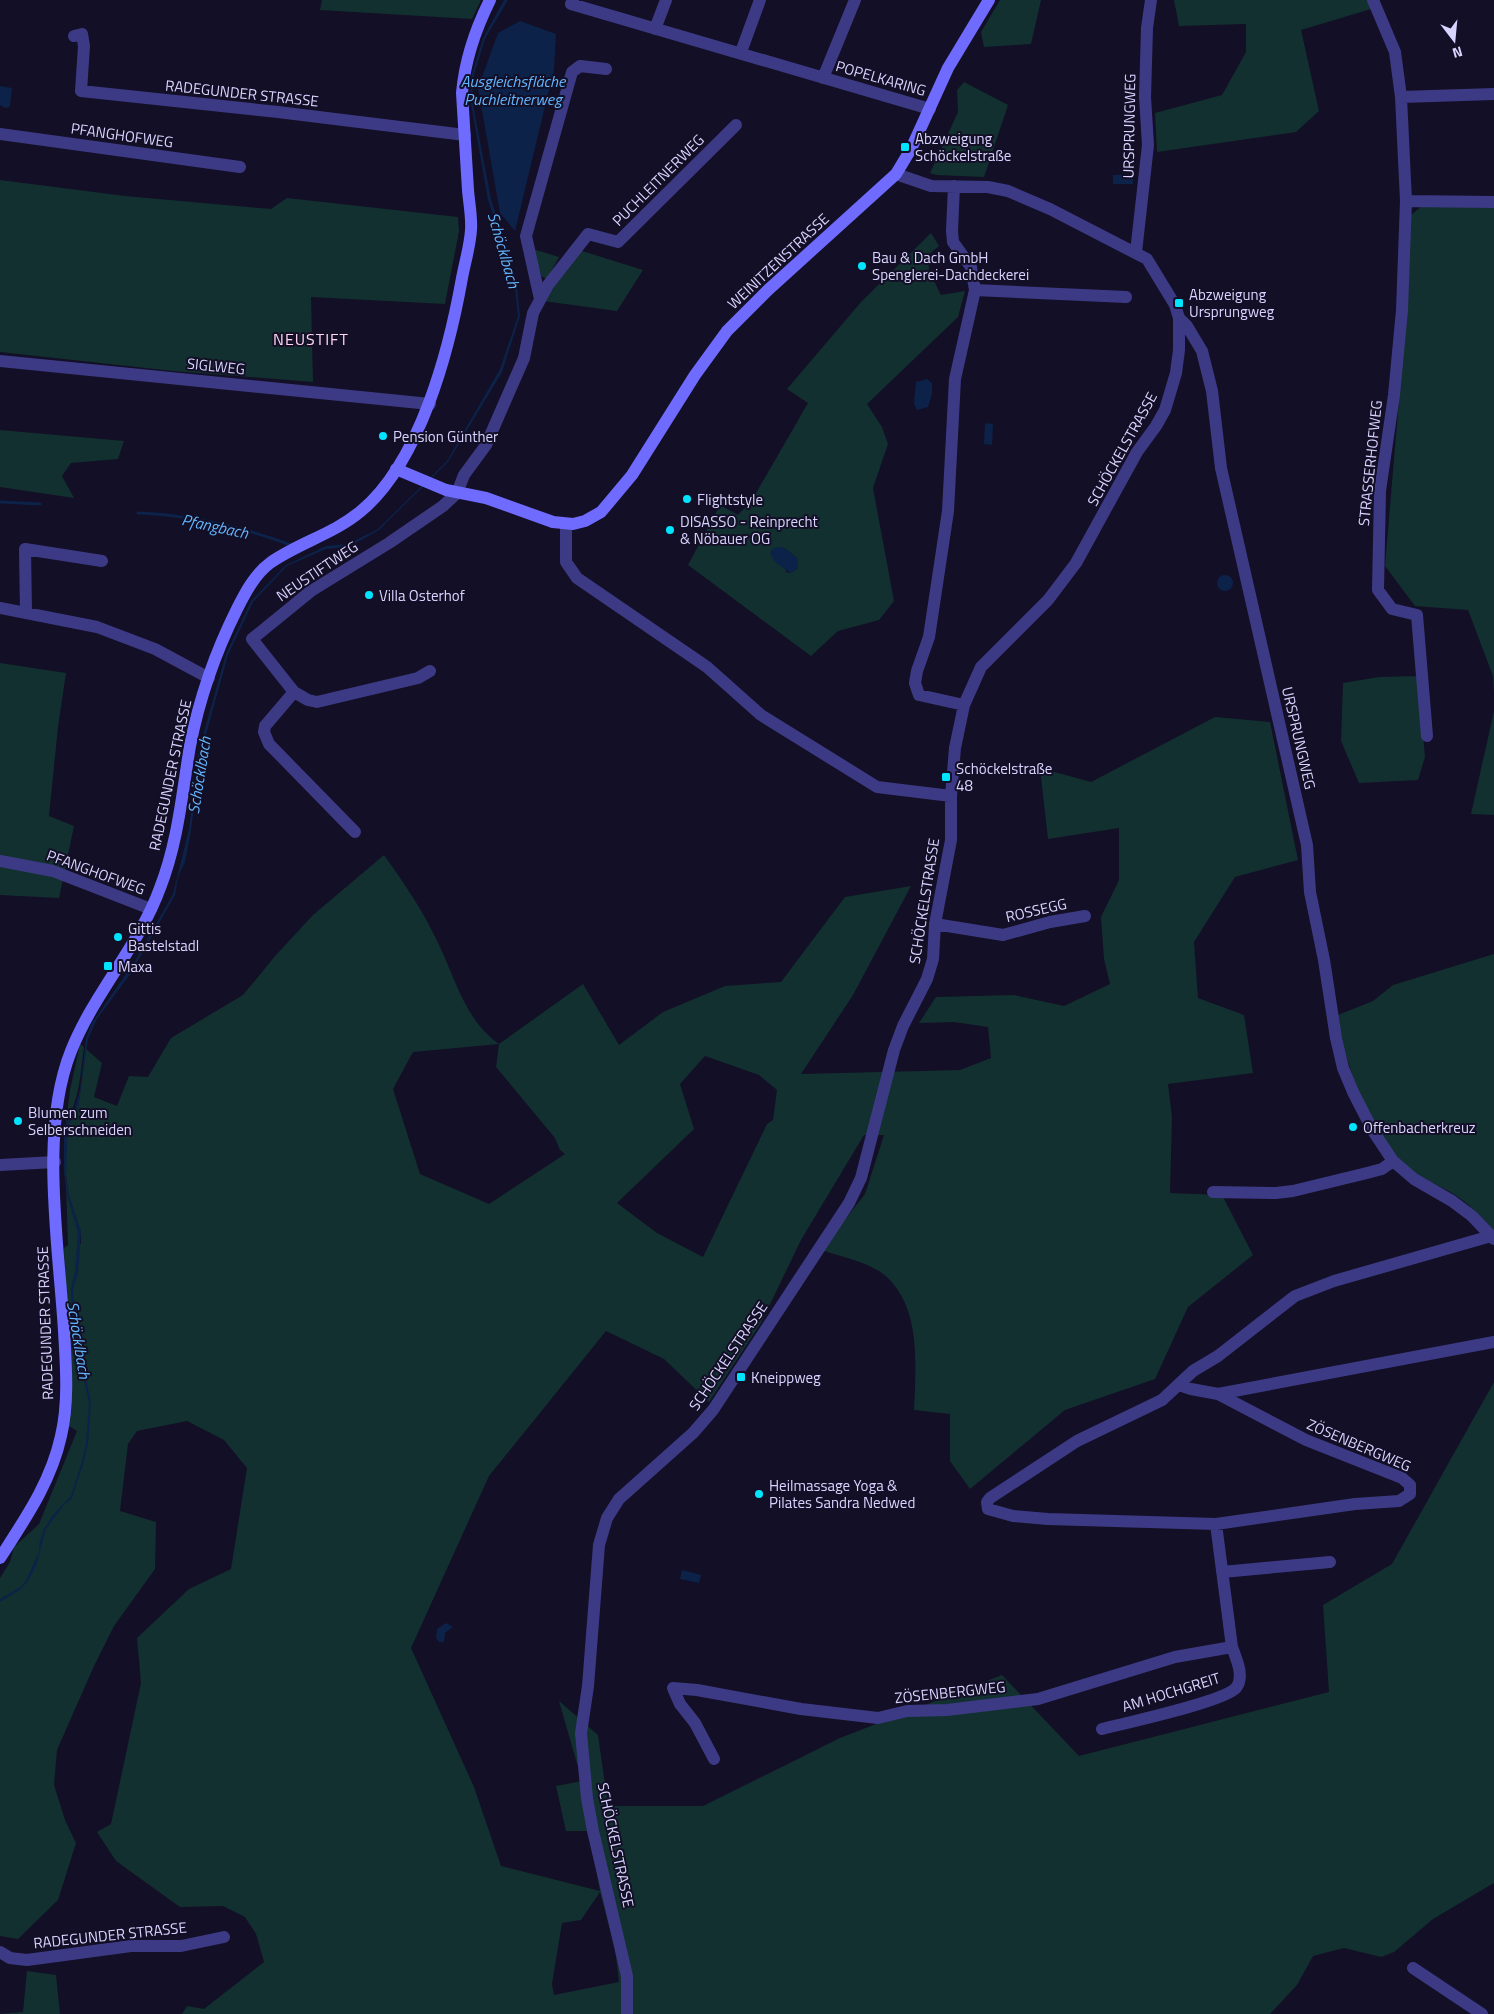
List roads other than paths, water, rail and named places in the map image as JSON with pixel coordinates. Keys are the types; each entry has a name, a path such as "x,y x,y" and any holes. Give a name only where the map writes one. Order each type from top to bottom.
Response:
{"main road":[{"name":"RADEGUNDER STRASSE","path":"0,1558 43,1488 53,1465 62,1432 66,1372 55,1162 59,1091 70,1052 88,1012 151,909 159,892 174,844 191,741 209,678 236,610 258,575 268,564 360,512 396,469 430,404 441,371 455,313 471,230 462,93 465,66 473,38 490,0"},
{"name":"WEINITZENSTRASSE","path":"396,469 434,485 486,498 547,520 566,524 585,521 601,512 632,476 695,374 727,331 768,290 896,174 911,149 948,68 989,0"}],"street":[{"name":"POPELKARING","path":"573,0 571,4 741,52 930,109"},
{"path":"655,29 666,0"},
{"path":"741,52 760,0"},
{"name":"POPELKARING","path":"823,78 855,0"},
{"name":"URSPRUNGWEG","path":"1136,252 1148,144 1145,97 1147,28 1151,0"},
{"name":"STRASSERHOFWEG","path":"1373,0 1395,52 1401,97 1406,201 1402,310 1394,394 1380,491 1378,590 1392,609 1417,615 1427,736"},
{"name":"RADEGUNDER STRASSE","path":"74,36 82,34 84,46 80,91 278,112 465,136"},
{"path":"540,299 526,236 572,72 580,66 606,69"},
{"path":"1401,97 1494,94"},
{"name":"PUCHLEITNERWEG","path":"457,492 464,475 486,445 524,358 533,313 569,255 588,234 618,242 736,125"},
{"name":"PFANGHOFWEG","path":"0,134 240,167"},
{"name":"SCHÖCKELSTRASSE","path":"627,2014 628,1976 593,1830 587,1798 581,1733 588,1686 599,1545 607,1518 619,1499 693,1433 713,1410 849,1203 860,1178 894,1050 903,1026 927,979 933,958 935,924 951,840 951,796 955,748 964,705 981,667 1048,600 1076,564 1137,452 1156,426 1168,402 1176,373 1179,318 1174,305 1147,259 1050,209 1008,191 988,187 931,186 896,174"},
{"path":"954,186 952,231 954,242 971,267 975,290 956,379 948,511 938,584 929,637 916,683 919,695 964,705"},
{"path":"1406,201 1494,202"},
{"path":"975,290 1126,297"},
{"name":"URSPRUNGWEG","path":"1179,318 1187,326 1202,351 1212,391 1221,468 1307,845 1310,892 1343,1068 1373,1131 1393,1162 1403,1171 1452,1200 1472,1216 1493,1238"},
{"name":"SIGLWEG","path":"0,361 430,404"},
{"name":"NEUSTIFTWEG","path":"430,671 418,678 317,702 308,700 294,692 252,639 311,591 389,543 443,506 457,492"},
{"path":"566,524 566,562 577,578 708,667 761,715 877,787 951,796"},
{"path":"26,612 25,549 102,561"},
{"path":"0,608 97,627 155,650 209,678"},
{"path":"294,692 266,726 264,732 269,744 356,832"},
{"name":"PFANGHOFWEG","path":"0,861 54,871 151,909"},
{"name":"ROSSEGG","path":"935,924 1003,935 1050,922 1085,916"},
{"path":"0,1165 55,1162"},
{"path":"1213,1192 1276,1193 1382,1169 1393,1162"},
{"name":"ZÖSENBERGWEG","path":"1218,1394 1306,1440 1402,1478 1408,1482 1411,1490 1407,1498 1399,1501 1320,1509 1216,1524 1048,1520 995,1512 987,1506 987,1502 995,1494 1057,1452 1102,1427 1153,1405 1179,1385 1193,1371 1218,1356 1296,1296 1334,1281 1493,1238"},
{"name":"ZÖSENBERGWEG","path":"1179,1385 1191,1390 1218,1394 1494,1342"},
{"path":"1216,1524 1232,1647"},
{"path":"1222,1572 1330,1562"},
{"name":"ZÖSENBERGWEG","path":"714,1759 695,1724 680,1704 673,1688 697,1690 837,1714 878,1718 907,1711 947,1710 1038,1699 1175,1657 1232,1647"},
{"name":"AM HOCHGREIT","path":"1102,1729 1177,1710 1226,1694 1235,1688 1239,1681 1239,1665 1232,1647"},
{"name":"RADEGUNDER STRASSE","path":"0,1952 10,1958 27,1960 131,1946 181,1946 224,1937"},
{"path":"1413,1968 1482,2014"}],"water":[{"name":"Schöcklbach","path":"504,0 508,0 485,39 474,75 472,99 491,199 516,278 520,316 502,372 448,462 379,530 349,547 326,549 287,566 253,602 228,655 201,753 191,831 185,862 178,877 175,895 131,973 97,1019 88,1039 78,1108 68,1125 66,1176 69,1196 81,1232 78,1274 73,1289 75,1326 91,1403 88,1444 84,1461 72,1498 64,1505 46,1529 36,1566 28,1581 21,1589 0,1602 0,1599 22,1586 26,1580 39,1552 39,1544 44,1529 53,1515 71,1496 86,1444 89,1403 72,1325 71,1288 75,1272 78,1232 67,1196 64,1173 64,1127 75,1107 80,1090 86,1038 92,1023 135,961 173,894 189,829 198,753 226,654 251,601 286,565 326,546 348,544 378,529 447,461 500,369 518,316 514,279 488,200 470,98 472,74 483,38"},
{"name":"Ausgleichsfläche Puchleitnerweg","path":"520,21 556,34 554,69 515,231 500,213 478,88 498,33"},
{"path":"0,86 12,88 10,107 5,108 0,105"},
{"path":"1133,174 1133,184 1113,184 1113,175"},
{"path":"927,379 932,383 932,394 928,407 917,410 914,404 916,382"},
{"path":"985,423 993,424 992,445 984,444"},
{"path":"783,547 798,559 798,568 790,573 775,562 770,553 773,548"},
{"path":"1225,575 1231,577 1233,583 1231,589 1225,591 1219,589 1217,583 1219,577"},
{"path":"682,1570 701,1575 699,1583 680,1579"},
{"path":"446,1623 453,1627 445,1633 444,1642 439,1642 436,1638 437,1629"}],"waterway":[{"name":"Pfangbach","path":"0,502 40,504"},
{"name":"Pfangbach","path":"138,513 177,516 216,523 291,545"}],"place":[{"name":"Abzweigung Schöckelstraße","path":"905,147"},
{"name":"Bau & Dach GmbH Spenglerei-Dachdeckerei","path":"862,266"},
{"name":"Abzweigung Ursprungweg","path":"1179,303"},
{"name":"Pension Günther","path":"383,436"},
{"name":"Flightstyle","path":"687,499"},
{"name":"DISASSO - Reinprecht & Nöbauer OG","path":"670,530"},
{"name":"Villa Osterhof","path":"369,595"},
{"name":"Schöckelstraße 48","path":"946,777"},
{"name":"Gittis Bastelstadl","path":"118,937"},
{"name":"Maxa","path":"108,966"},
{"name":"Blumen zum Selberschneiden","path":"18,1121"},
{"name":"Offenbacherkreuz","path":"1353,1127"},
{"name":"Kneippweg","path":"741,1377"},
{"name":"Heilmassage Yoga & Pilates Sandra Nedwed","path":"759,1494"}],"district":[{"name":"NEUSTIFT","path":"311,339"}]}
